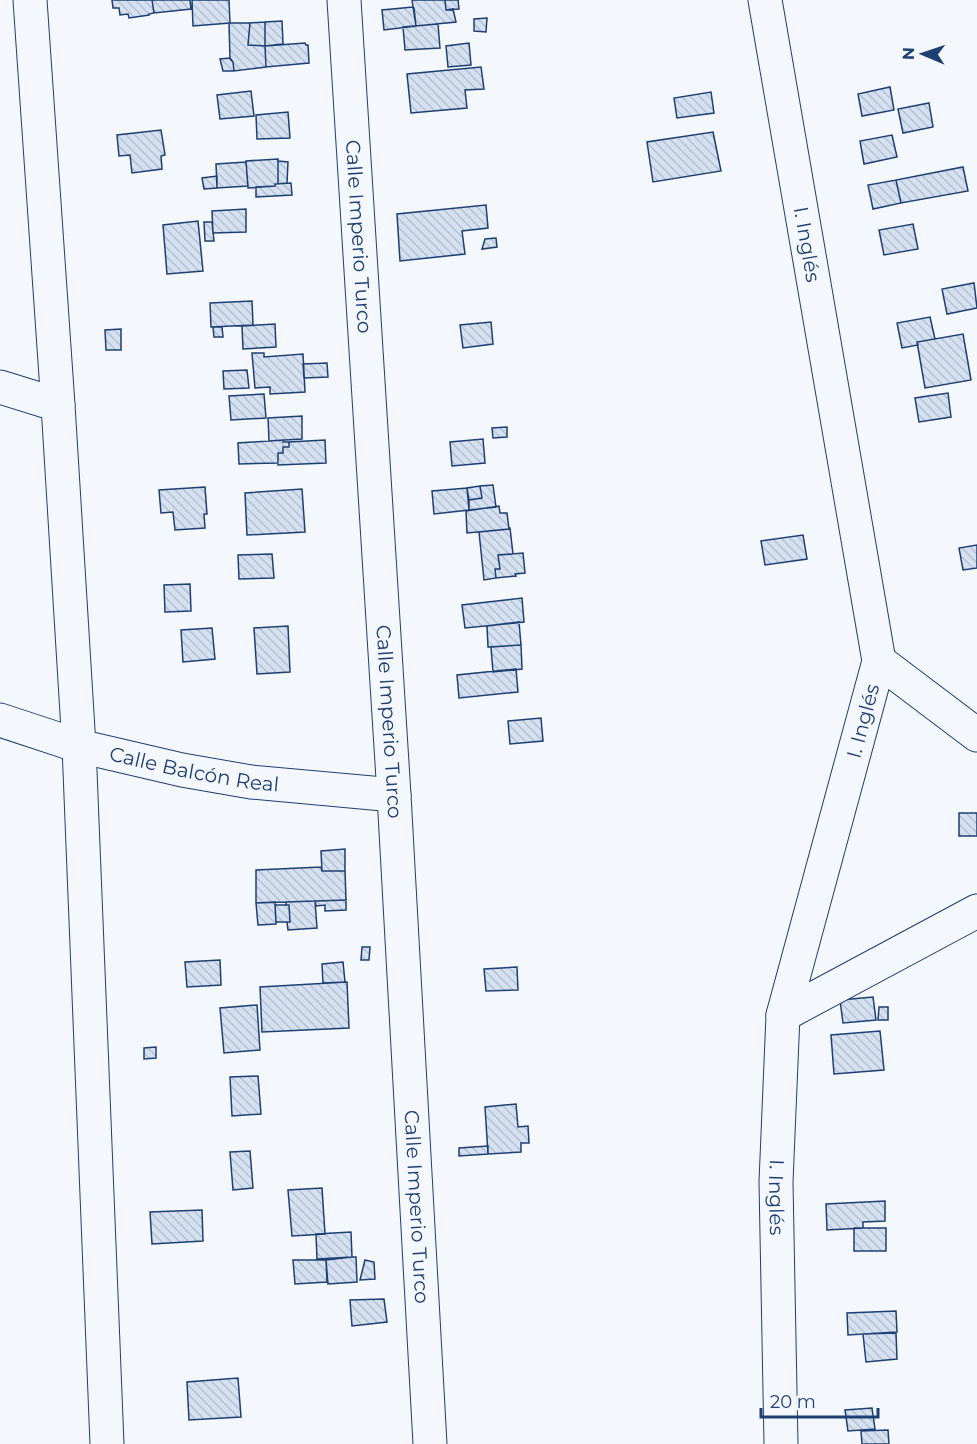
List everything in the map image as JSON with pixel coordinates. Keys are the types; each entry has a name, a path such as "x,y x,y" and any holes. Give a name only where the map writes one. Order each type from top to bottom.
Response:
{"street":[{"path":"30,0 79,746 107,1444"},
{"name":"Calle Imperio Turco","path":"344,0 394,795 430,1444"},
{"name":"I. Inglés","path":"765,0 879,661 783,1015 776,1182 781,1444"},
{"path":"0,387 58,405"},
{"path":"879,661 977,735"},
{"name":"Calle Balcón Real","path":"0,720 79,746 182,770 251,782 394,795"},
{"path":"783,1015 977,911"}],"building":[{"path":"112,0 152,0 154,13 129,18 128,14 120,15 119,8 113,8"},
{"path":"152,0 190,0 191,9 154,13"},
{"path":"192,0 229,0 230,23 193,26"},
{"path":"412,0 445,0 446,10 453,9 456,22 416,26"},
{"path":"445,0 458,0 459,9 446,10"},
{"path":"413,7 416,26 384,30 382,10"},
{"path":"487,18 486,32 474,31 474,19"},
{"path":"282,21 283,44 265,46 265,22"},
{"path":"265,22 265,46 248,45 250,23"},
{"path":"229,23 250,23 248,45 265,46 266,67 234,71 233,62 230,59"},
{"path":"438,24 440,48 405,50 403,27"},
{"path":"305,43 308,45 309,63 266,67 265,46"},
{"path":"469,43 471,65 448,67 446,46"},
{"path":"230,58 234,71 223,71 220,59"},
{"path":"481,67 484,89 465,90 467,108 411,113 407,74"},
{"path":"890,87 894,110 862,116 858,94"},
{"path":"251,91 254,116 220,119 217,95"},
{"path":"711,92 714,113 677,118 674,98"},
{"path":"929,103 933,127 903,133 898,109"},
{"path":"288,112 290,138 257,139 256,115"},
{"path":"161,130 165,155 161,156 162,169 132,173 130,155 119,156 117,135"},
{"path":"713,132 721,171 653,182 647,142"},
{"path":"892,135 897,157 864,164 860,141"},
{"path":"278,159 278,184 248,188 246,161"},
{"path":"278,161 288,162 287,183 278,184"},
{"path":"246,162 248,186 217,188 216,164"},
{"path":"963,167 968,191 901,203 896,180"},
{"path":"217,176 217,188 204,189 202,178"},
{"path":"896,180 901,203 873,209 868,185"},
{"path":"291,183 292,195 256,197 256,187"},
{"path":"486,205 488,228 462,231 465,254 400,261 397,214"},
{"path":"246,209 246,232 213,233 212,211"},
{"path":"198,221 203,271 167,274 163,225"},
{"path":"204,222 212,222 214,241 205,241"},
{"path":"913,224 918,249 884,255 879,230"},
{"path":"496,238 497,247 482,249 485,239"},
{"path":"974,283 977,308 947,314 942,289"},
{"path":"252,301 253,325 211,327 210,303"},
{"path":"930,317 935,339 917,342 918,345 902,348 897,323"},
{"path":"491,322 493,344 463,348 460,325"},
{"path":"275,324 276,347 243,349 242,326"},
{"path":"213,327 222,327 223,337 214,337"},
{"path":"121,329 121,350 106,350 105,330"},
{"path":"963,334 971,380 925,388 917,342"},
{"path":"252,353 264,353 264,357 303,354 305,392 270,394 270,387 255,388"},
{"path":"327,363 328,377 304,378 303,364"},
{"path":"247,370 249,388 224,389 223,371"},
{"path":"948,393 951,417 919,422 915,398"},
{"path":"264,394 266,418 231,420 229,396"},
{"path":"302,416 302,439 269,441 268,418"},
{"path":"507,427 507,437 493,438 492,428"},
{"path":"483,439 485,463 452,466 450,442"},
{"path":"283,440 283,442 289,442 289,447 283,447 283,453 278,453 278,463 239,464 238,443"},
{"path":"325,440 326,463 278,465 278,453 283,453 283,447 289,447 289,442"},
{"path":"493,485 496,507 469,510 469,500 482,498 480,486"},
{"path":"480,486 482,498 469,500 467,488"},
{"path":"205,487 207,514 204,514 205,528 175,530 173,512 161,513 159,490"},
{"path":"467,488 469,510 434,514 432,491"},
{"path":"302,489 305,532 247,535 245,493"},
{"path":"499,506 500,513 507,513 509,529 467,533 466,511"},
{"path":"509,528 513,554 498,555 500,569 495,569 496,578 484,580 479,532"},
{"path":"803,535 807,559 765,565 761,541"},
{"path":"977,545 977,568 963,570 959,548"},
{"path":"523,553 525,573 496,578 495,569 500,569 498,555"},
{"path":"272,554 274,578 239,579 238,555"},
{"path":"190,584 191,611 165,612 164,585"},
{"path":"522,598 524,622 465,628 462,605"},
{"path":"519,622 521,645 488,647 487,626"},
{"path":"288,626 290,672 257,674 254,628"},
{"path":"212,628 215,659 183,662 181,630"},
{"path":"521,645 522,669 493,672 491,647"},
{"path":"516,669 518,692 459,698 457,675"},
{"path":"541,718 543,741 510,744 508,721"},
{"path":"959,813 977,813 977,836 959,836"},
{"path":"345,849 345,871 322,871 321,851"},
{"path":"321,867 322,871 345,871 346,900 256,903 256,870"},
{"path":"346,900 346,910 325,911 325,905 316,906 315,901"},
{"path":"315,901 317,928 288,930 289,905 286,905 286,902"},
{"path":"275,902 276,924 258,925 256,903"},
{"path":"275,905 289,905 290,922 276,922"},
{"path":"362,947 370,947 369,960 361,960"},
{"path":"220,960 221,985 187,987 185,962"},
{"path":"343,962 345,982 323,983 322,964"},
{"path":"517,967 518,990 486,991 484,969"},
{"path":"347,982 349,1028 262,1032 260,987"},
{"path":"873,997 876,1020 843,1023 840,1000"},
{"path":"257,1005 260,1050 224,1053 220,1008"},
{"path":"879,1007 888,1007 888,1020 878,1020"},
{"path":"880,1031 884,1070 834,1074 831,1035"},
{"path":"156,1047 156,1058 144,1059 144,1048"},
{"path":"258,1076 261,1114 232,1116 230,1077"},
{"path":"516,1104 518,1127 528,1126 529,1143 521,1143 521,1152 488,1154 485,1107"},
{"path":"488,1146 488,1154 459,1156 459,1148"},
{"path":"250,1151 253,1188 233,1190 230,1152"},
{"path":"322,1188 325,1234 292,1236 288,1190"},
{"path":"885,1201 885,1221 863,1222 863,1228 827,1230 826,1204"},
{"path":"202,1210 203,1241 152,1244 150,1212"},
{"path":"854,1228 886,1228 886,1251 854,1251"},
{"path":"351,1232 352,1257 317,1259 316,1234"},
{"path":"356,1257 357,1282 328,1284 326,1260"},
{"path":"293,1260 326,1260 327,1282 295,1284"},
{"path":"365,1260 374,1262 375,1279 360,1280"},
{"path":"384,1299 387,1322 352,1326 350,1300"},
{"path":"896,1311 897,1332 848,1335 847,1313"},
{"path":"896,1333 897,1359 866,1362 863,1334"},
{"path":"238,1378 241,1417 189,1420 187,1382"},
{"path":"872,1408 875,1429 848,1431 845,1410"},
{"path":"888,1430 889,1444 862,1444 861,1431"}]}
